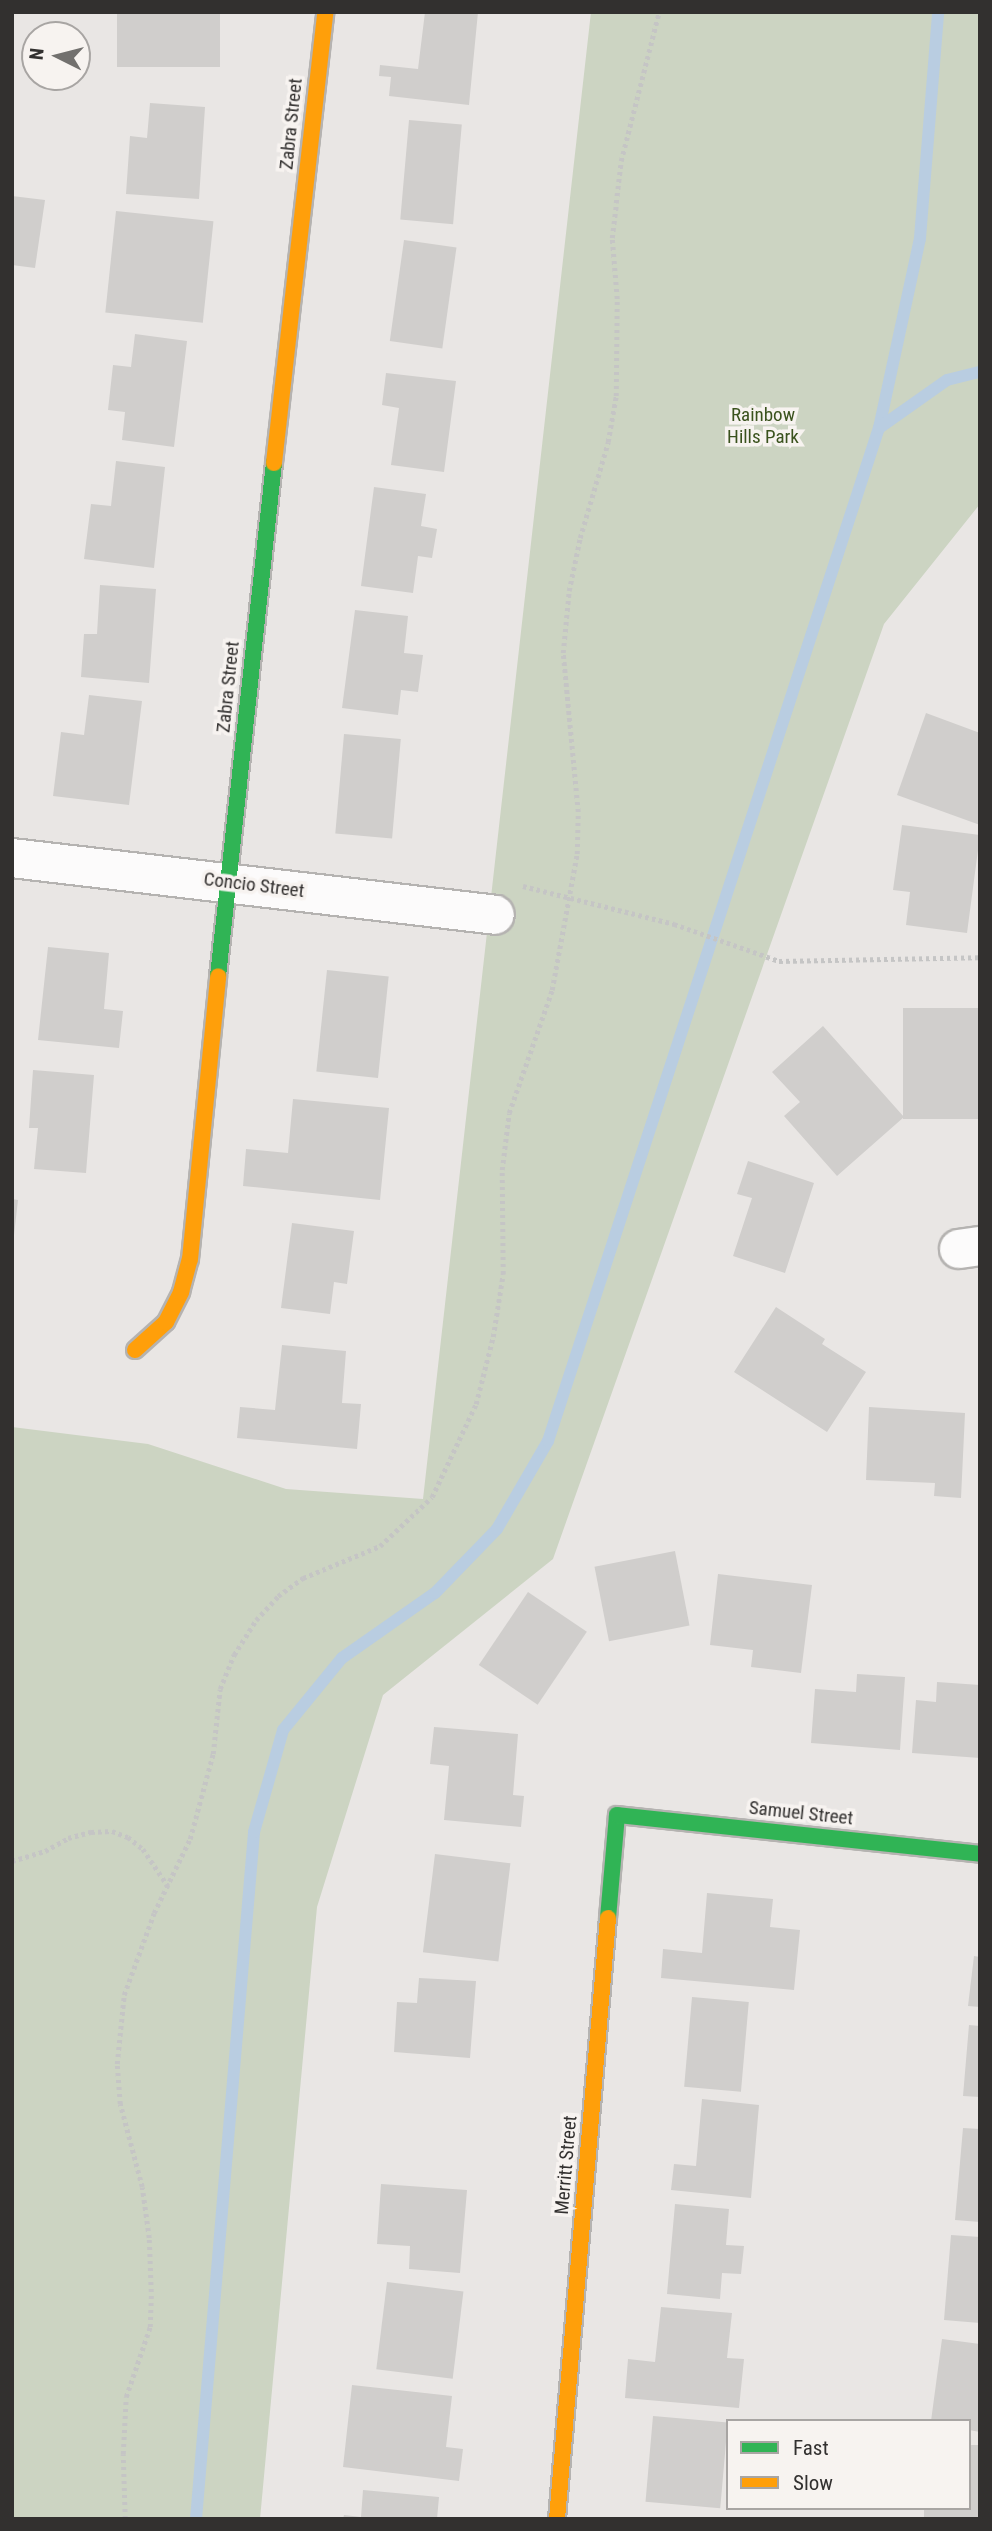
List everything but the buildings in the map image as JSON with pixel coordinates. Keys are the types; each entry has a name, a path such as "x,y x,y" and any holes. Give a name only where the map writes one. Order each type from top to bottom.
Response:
{"street":[{"name":"Zabra Street","path":"135,1350 166,1322 181,1292 190,1259 227,881 325,12"},
{"name":"Concio Street","path":"12,858 227,881 495,915"},
{"name":"Samuel Street","path":"617,1815 980,1854"},
{"name":"Merritt Street","path":"557,2519 617,1815"}],"path":[{"path":"125,2519 123,2454 126,2397 150,2327 151,2292 142,2187 120,2104 119,2030 124,1995 139,1950 190,1839 204,1793 220,1689 241,1643 256,1620 278,1597 303,1578 380,1546 407,1524 432,1497 476,1404 493,1337 503,1274 502,1170 509,1113 552,990 577,854 578,812 563,653 569,590 580,538 608,442 616,396 617,299 612,238 621,161 659,12"},
{"path":"495,915 520,885 674,924 779,961 980,957"},
{"path":"12,1861 45,1852 68,1838 112,1831 128,1837 143,1849 168,1886"}],"green space":[{"name":"Rainbow Hills Park","path":"591,12 980,12 980,504 884,624 553,1559 383,1695 317,1907 260,2519 12,2519 12,1427 148,1444 286,1489 423,1499"}],"waterway":[{"path":"879,428 920,238 938,12"},
{"path":"196,2519 254,1832 283,1730 342,1658 435,1593 497,1529 548,1441 879,428 947,380 980,372"}],"traffic: fast":[{"path":"218,976 274,463"},
{"path":"608,1918 617,1815 980,1854"}],"traffic: slow":[{"path":"274,463 325,12"},
{"path":"135,1350 166,1322 181,1292 190,1259 218,976"},
{"path":"557,2519 608,1918"}]}
